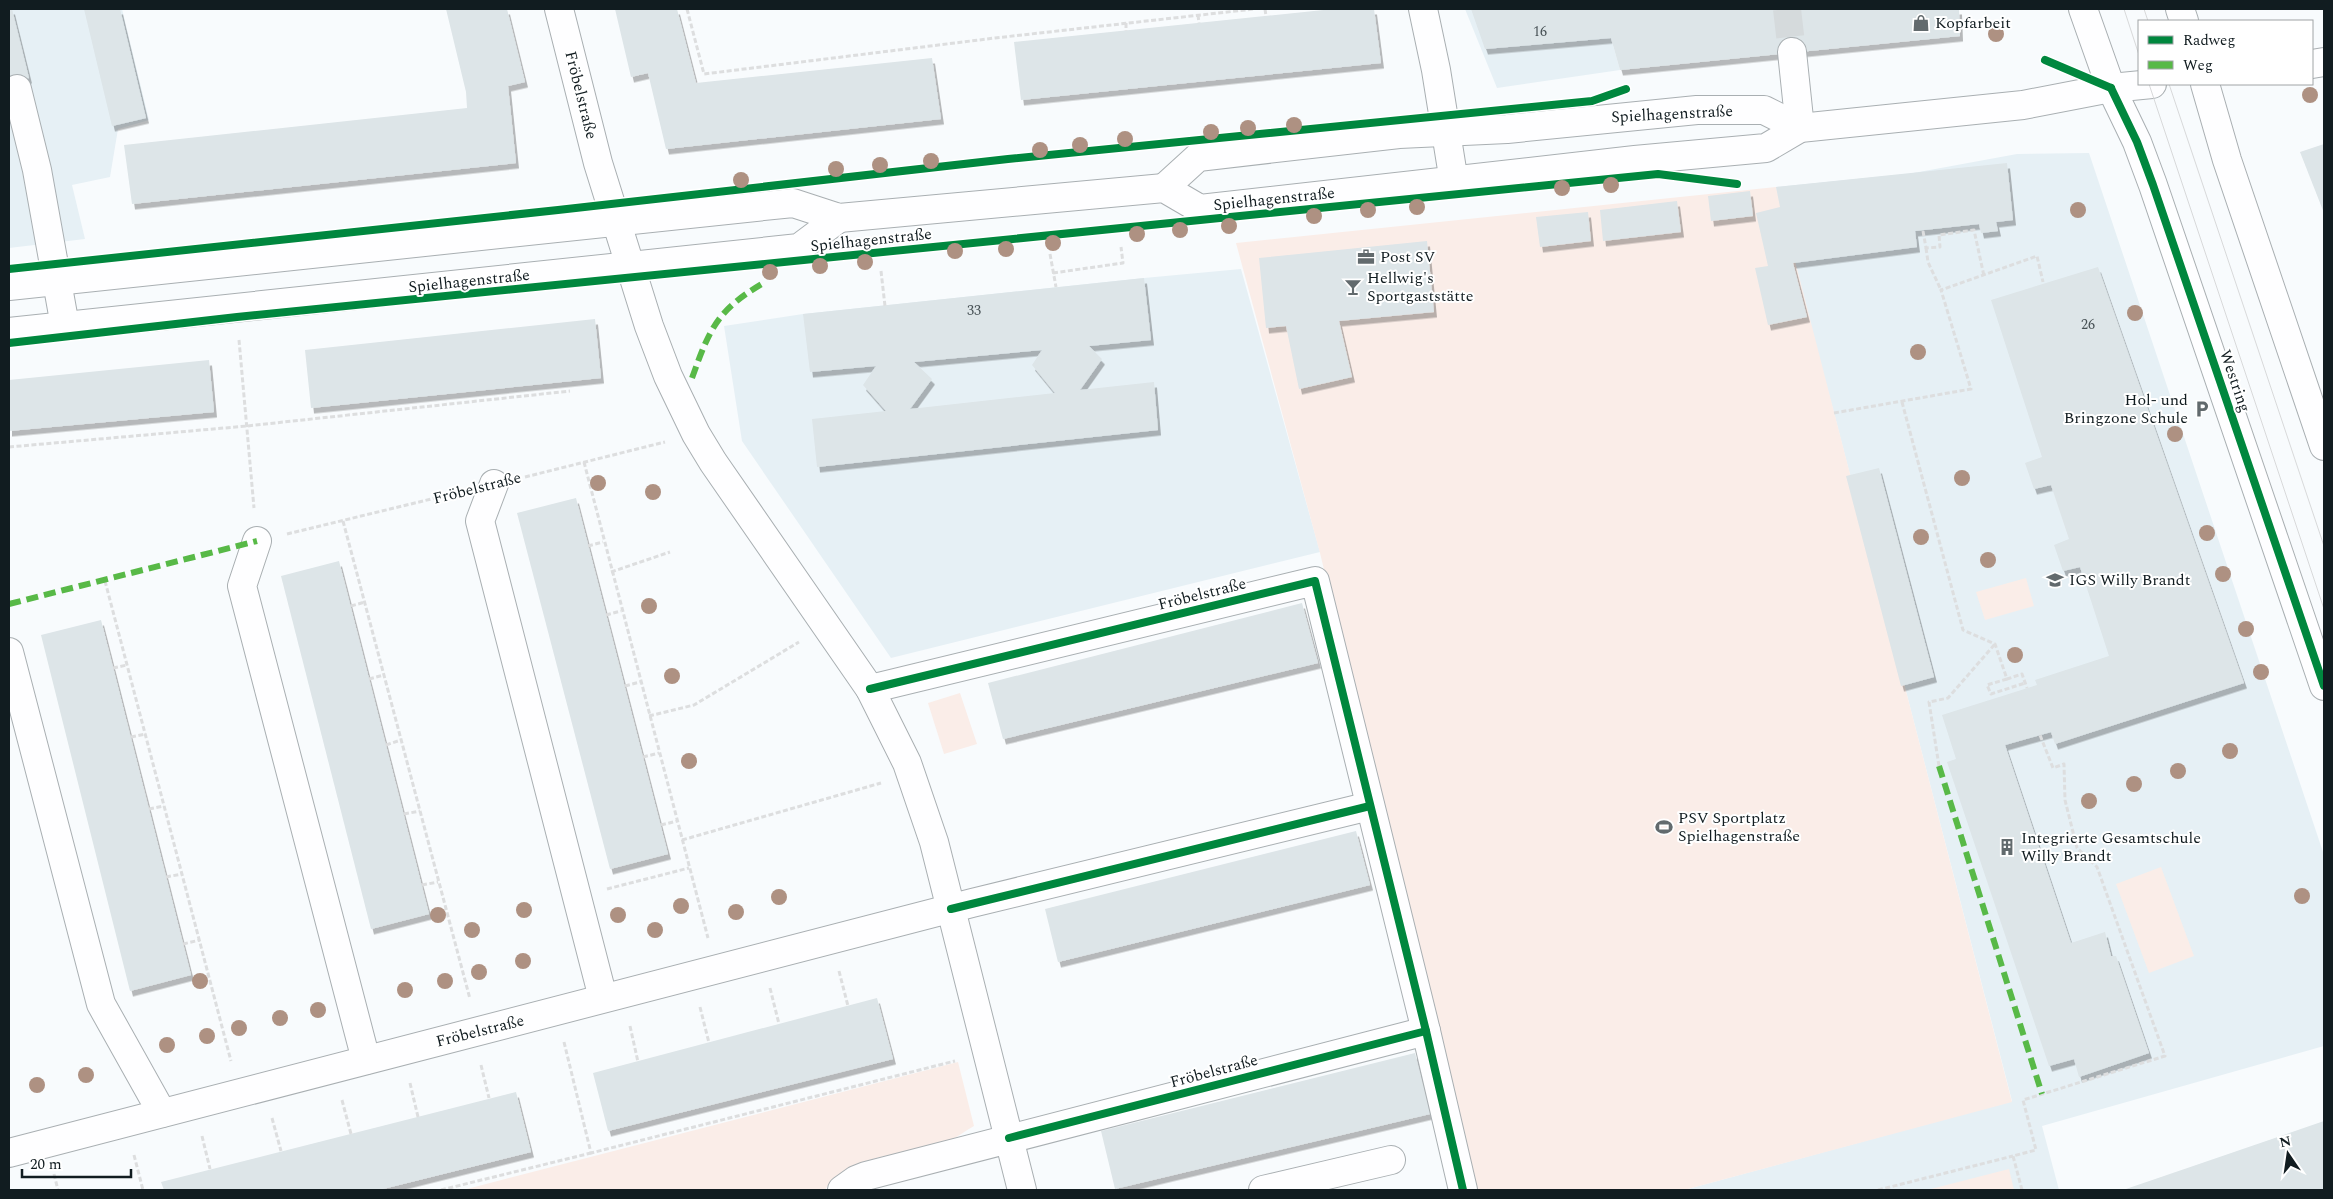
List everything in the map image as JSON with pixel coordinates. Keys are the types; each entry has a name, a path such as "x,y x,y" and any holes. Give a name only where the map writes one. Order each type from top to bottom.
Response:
{"street":[{"name":"Fröbelstraße","path":"559,9 598,163 649,326 668,376 696,434 719,470 870,689 896,739 919,794 934,842 1022,1190"},
{"path":"1422,9 1436,70 1454,182"},
{"name":"Westring","path":"2082,9 2111,88 2137,142 2153,185 2324,686"},
{"path":"1792,52 1800,128"},
{"name":"Spielhagenstraße","path":"9,286 793,203 839,218 1164,188 1200,209 1454,182 1635,160 1766,148 1800,128 2023,105 2111,88 2142,85"},
{"path":"2205,85 2227,160 2324,446"},
{"path":"16,89 37,170 59,282 65,326"},
{"name":"Spielhagenstraße","path":"1164,188 1198,157 1399,134 1446,133 1697,110 1764,110 1800,128"},
{"name":"Spielhagenstraße","path":"9,332 798,248 839,218"},
{"path":"494,484 480,521 603,998"},
{"path":"257,541 242,586 366,1060"},
{"name":"Fröbelstraße","path":"870,689 1315,581 1426,1031 1463,1190"},
{"path":"9,652 101,1004 162,1113"},
{"name":"Fröbelstraße","path":"9,1153 951,909 1370,806"},
{"name":"Fröbelstraße","path":"842,1190 866,1176 1426,1031"},
{"path":"1263,1190 1391,1160"}],"path":[{"path":"687,9 704,74 1254,9"},
{"path":"1265,9 1266,16"},
{"path":"1198,15 1199,23"},
{"path":"1126,23 1126,31"},
{"path":"1060,31 1061,37"},
{"path":"1926,248 1940,247 1939,234 1974,230 1984,276"},
{"path":"1834,413 1971,389 1941,290 1928,262 1923,231"},
{"path":"1053,273 1123,263 1121,247"},
{"path":"1050,254 1056,287"},
{"path":"1941,290 2037,256 2043,282"},
{"path":"881,271 885,306"},
{"path":"238,333 257,541"},
{"path":"9,447 247,426 570,391"},
{"path":"1902,402 1964,630 1995,644 2007,679"},
{"path":"584,462 621,612 716,970"},
{"path":"343,521 478,1031"},
{"path":"588,546 603,542"},
{"path":"611,572 670,552"},
{"path":"105,581 240,1093"},
{"path":"351,606 364,602"},
{"path":"606,615 621,612"},
{"path":"649,716 694,705 802,640"},
{"path":"1939,766 1929,702 1948,698 1995,644"},
{"path":"113,668 127,664"},
{"path":"2025,683 1991,694 1987,685 2022,674 2027,688"},
{"path":"369,679 384,676"},
{"path":"625,686 640,682"},
{"path":"130,736 146,734"},
{"path":"1878,1190 2036,1150 2023,1100 2165,1056 2097,866 2077,848 2065,800 2064,764 2053,768 2040,735"},
{"path":"386,745 401,740"},
{"path":"643,757 659,753"},
{"path":"682,840 882,783"},
{"path":"149,809 164,806"},
{"path":"404,814 420,811"},
{"path":"661,825 676,821"},
{"path":"166,877 182,874"},
{"path":"422,885 438,882"},
{"path":"183,944 200,940"},
{"path":"556,1011 591,1153"},
{"path":"441,1190 987,1052"},
{"path":"2012,1156 2022,1190"}],"shaded area":[{"path":"9,9 122,9 149,120 118,129 110,177 72,185 85,239 9,248"},
{"path":"1465,9 1599,9 1611,38 1620,70 1497,88"},
{"name":"IGS Willy Brandt","path":"2089,153 2324,855 2324,1046 2042,1126 2059,1190 1684,1190 2012,1101 1834,413 1793,263 1776,187 1908,174 2017,154"},
{"name":"PSV Sportplatz Spielhagenstraße","path":"1776,187 2012,1102 1684,1190 1474,1190 1320,553 1236,243"},
{"path":"1241,269 1320,552 891,658 742,441 724,326 803,314"},
{"path":"2026,578 2034,606 1985,620 1976,592"},
{"path":"960,693 977,744 944,754 928,703"},
{"path":"2161,867 2194,956 2149,973 2116,884"},
{"path":"958,1062 974,1126 947,1142 932,1147 881,1157 849,1168 836,1177 825,1190 463,1190"},
{"path":"2009,1169 2014,1190 1927,1190"}],"building":[{"path":"9,9 12,9 29,78 9,83"},
{"path":"84,9 120,9 146,118 112,126"},
{"path":"446,9 507,9 525,82 508,86 516,163 132,204 124,145 467,108 466,92"},
{"path":"615,9 677,9 696,83 932,58 941,119 666,149 648,73 631,77"},
{"path":"1333,9 1374,9 1381,63 1021,100 1014,42"},
{"path":"1471,9 1959,9 1960,36 1620,70 1611,38 1485,49"},
{"path":"2324,144 2324,213 2300,152"},
{"path":"2007,163 2013,220 1996,222 1998,231 1981,233 1979,224 1915,231 1917,247 1793,263 1807,317 1768,325 1755,268 1768,266 1756,213 1780,207 1776,187"},
{"path":"1750,191 1753,216 1711,221 1708,196"},
{"path":"1677,201 1681,232 1603,241 1600,210"},
{"path":"1588,212 1591,241 1540,247 1536,217"},
{"path":"1427,241 1434,312 1339,321 1352,377 1299,389 1286,326 1266,328 1259,258"},
{"path":"2098,267 2244,683 2055,744 2051,732 2005,745 2071,943 2105,932 2111,956 2116,956 2149,1053 2079,1077 2074,1059 2049,1066 1947,762 1956,759 1942,715 2037,685 2035,680 2109,656 2080,567 2063,571 2054,545 2069,539 2051,485 2034,489 2025,463 2042,457 1991,300"},
{"path":"1144,278 1151,340 1089,346 1102,359 1080,390 1154,382 1158,430 817,467 812,419 886,411 863,385 876,366 810,372 803,314","holes":["1042,350 1032,365 1055,393 910,409 932,379 914,362"]},
{"path":"595,319 601,378 311,408 305,350"},
{"path":"209,360 214,412 9,431 9,380"},
{"path":"1879,468 1934,677 1901,686 1846,476"},
{"path":"576,498 668,854 610,869 517,513"},
{"path":"339,561 429,914 371,929 281,576"},
{"path":"1302,603 1318,663 1003,739 988,683"},
{"path":"101,620 191,975 130,991 41,635"},
{"path":"1356,831 1370,885 1058,962 1045,909"},
{"path":"877,998 893,1059 608,1131 593,1073"},
{"path":"1415,1053 1430,1114 1115,1189 1101,1131"},
{"path":"516,1092 531,1152 379,1190 164,1190 161,1182"},
{"path":"2324,1121 2324,1190 2123,1190 2202,1163"}],"tunnel":[{"path":"1787,9 1792,52"}],"tram line":[{"path":"2124,9 2138,52"},
{"path":"2144,9 2148,20"},
{"path":"2149,85 2324,609"},
{"path":"2169,85 2324,546"}],"marked path":[{"path":"692,378 704,346 717,322 736,302 765,282"},
{"path":"9,604 257,541"},
{"path":"1939,766 2042,1094"}],"cycle path":[{"path":"2045,60 2111,88"},
{"path":"2111,88 2137,142 2153,185 2324,686"},
{"path":"9,269 1008,159 1592,101 1626,89"},
{"path":"9,343 237,317 1658,174 1737,184"},
{"path":"870,689 1315,581 1426,1031 1463,1190"},
{"path":"951,909 1370,806"},
{"path":"1009,1138 1426,1031"}],"place":[{"name":"Kopfarbeit","path":"1921,23"},
{"name":"Post SV","path":"1366,257"},
{"name":"Hellwig's Sportgaststätte","path":"1353,287"},
{"name":"Hol- und Bringzone Schule","path":"2202,409"},
{"name":"IGS Willy Brandt","path":"2055,580"},
{"name":"PSV Sportplatz Spielhagenstraße","path":"1664,827"},
{"name":"Integrierte Gesamtschule Willy Brandt","path":"2007,847"}]}
